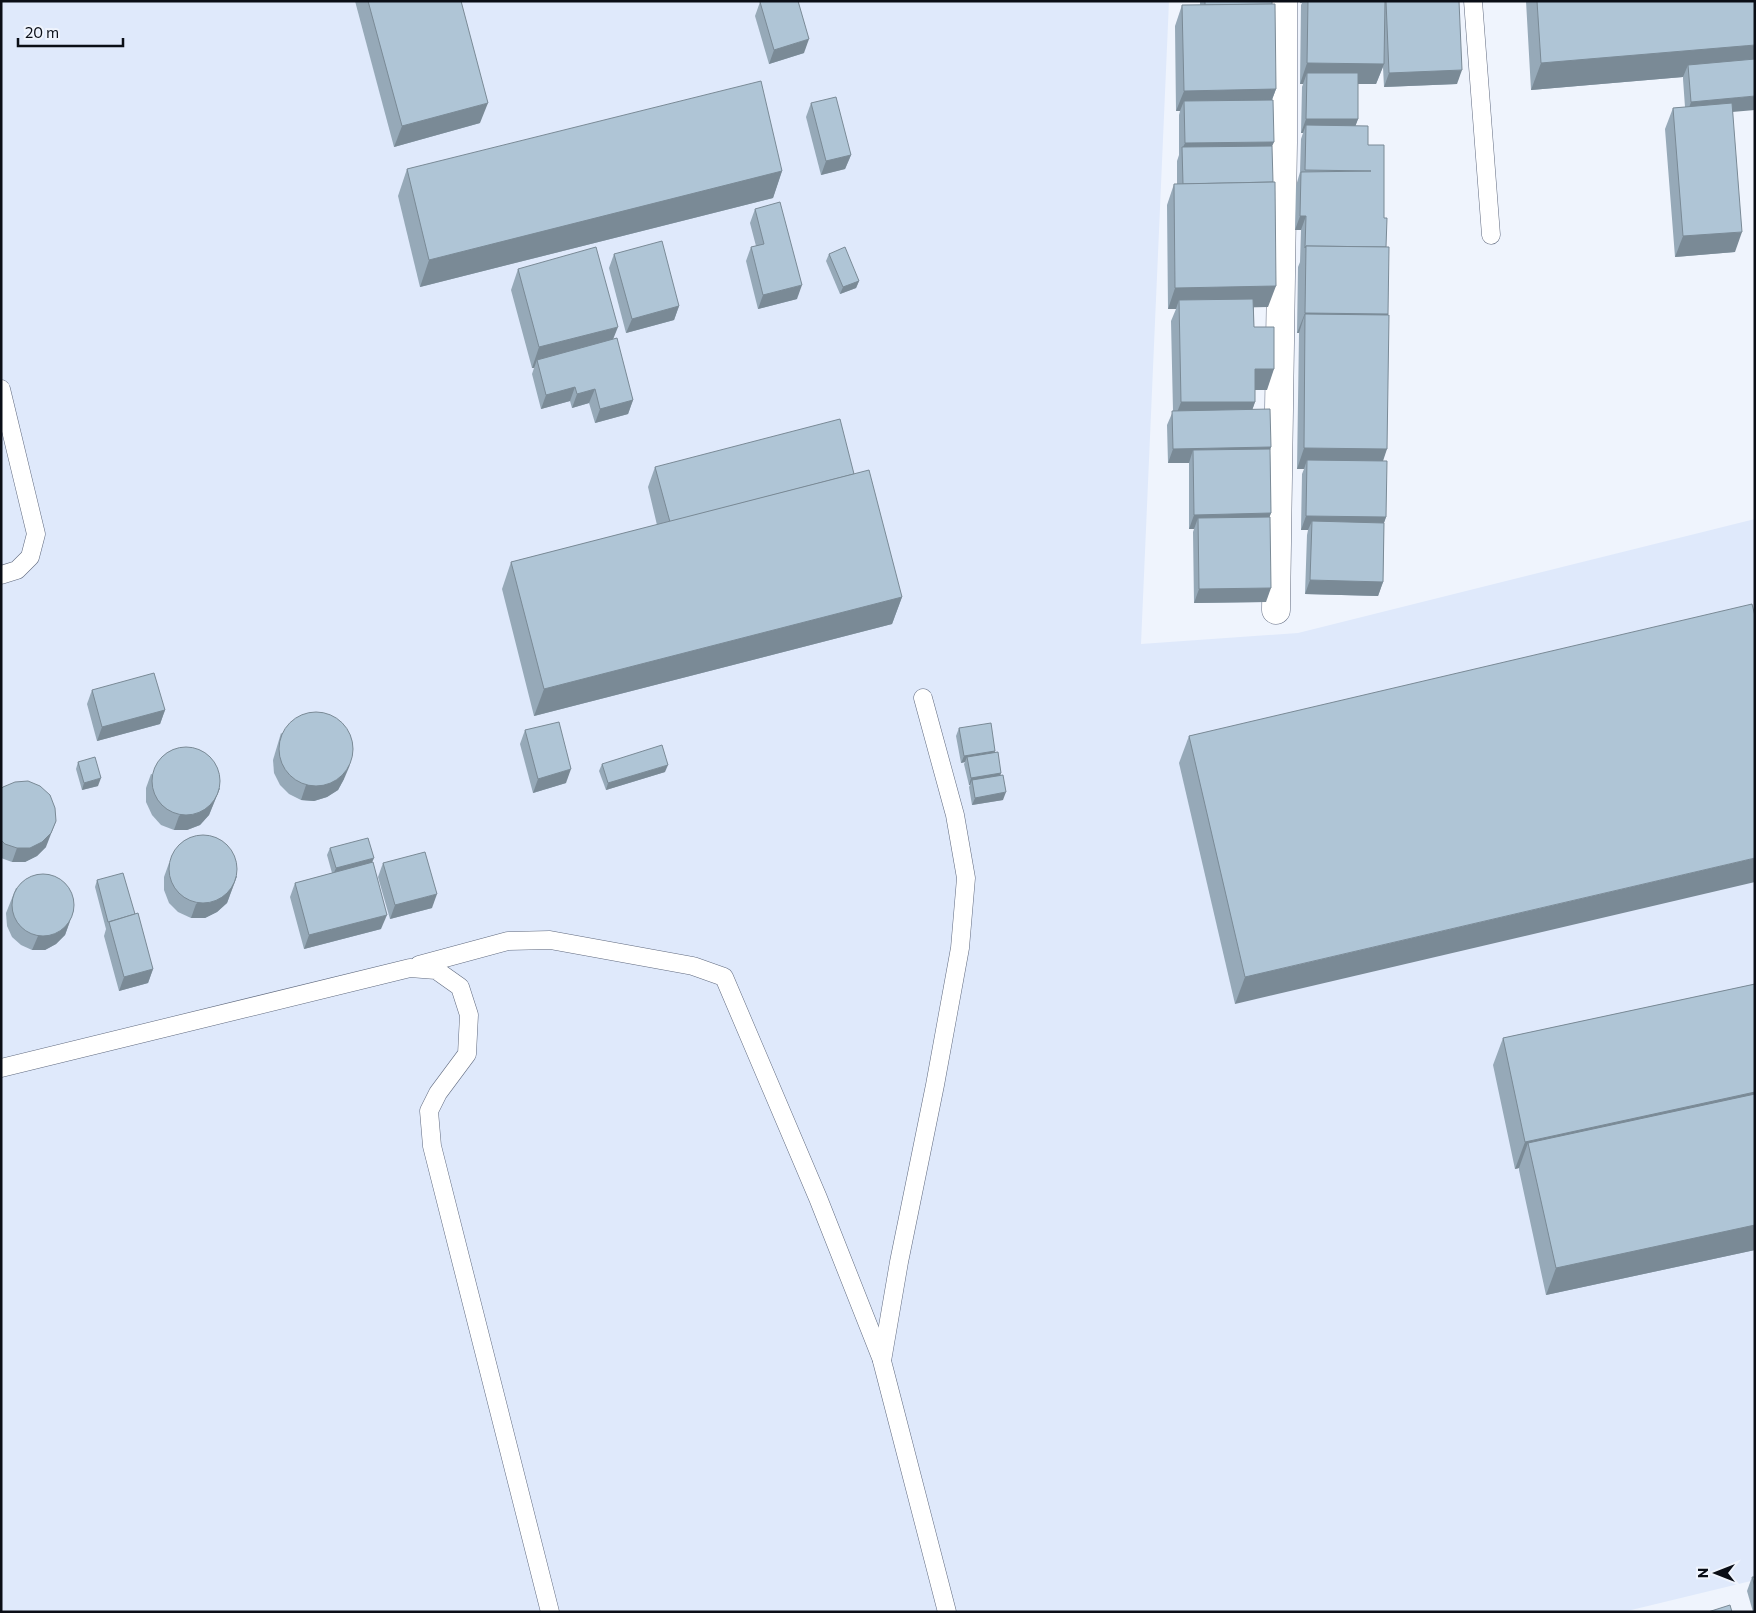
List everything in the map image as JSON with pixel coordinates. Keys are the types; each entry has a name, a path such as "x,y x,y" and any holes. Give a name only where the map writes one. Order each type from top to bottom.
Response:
{"street":[{"path":"1276,610 1283,142 1283,1"}],"lane":[{"path":"1473,1 1492,235"},
{"path":"1,389 36,534 30,556 18,570 1,575"},
{"path":"882,1360 899,1262 935,1085 960,948 966,878 955,815 923,698"},
{"path":"1,1068 410,968 508,941 550,940 694,966 724,977 818,1198 882,1360 947,1612"},
{"path":"410,968 436,970 460,987 469,1015 467,1054 438,1092 429,1111 432,1146 550,1612"}],"shaded area":[{"path":"1,1 1169,1 1141,644 1298,633 1755,519 1755,1580 1623,1612 1,1612"}],"building":[{"path":"368,1 461,1 488,103 402,126"},
{"path":"798,1 809,39 774,50 760,2"},
{"path":"1205,1 1272,1 1272,4 1205,5"},
{"path":"1308,1 1385,1 1384,64 1307,63"},
{"path":"1386,1 1459,1 1462,70 1389,73"},
{"path":"1537,1 1755,1 1755,45 1541,63"},
{"path":"1275,4 1276,89 1184,91 1182,5"},
{"path":"1755,59 1755,96 1691,102 1688,65"},
{"path":"1307,73 1358,73 1358,119 1306,119"},
{"path":"761,81 782,171 429,260 407,169"},
{"path":"836,97 851,155 826,161 811,103"},
{"path":"1273,100 1274,142 1185,143 1184,101"},
{"path":"1732,103 1742,232 1683,236 1673,108"},
{"path":"1306,125 1368,126 1368,145 1384,145 1384,218 1387,218 1386,247 1306,246 1305,248 1306,216 1300,216 1301,172 1371,171 1305,170"},
{"path":"1272,146 1273,182 1183,184 1182,147"},
{"path":"1275,182 1276,286 1175,288 1174,184"},
{"path":"780,202 802,285 763,295 751,247 764,244 755,209"},
{"path":"662,241 679,306 632,319 614,254"},
{"path":"1306,246 1389,247 1388,314 1305,313"},
{"path":"596,247 618,327 539,347 518,269"},
{"path":"845,247 859,281 843,287 829,254"},
{"path":"1253,299 1254,327 1274,327 1274,369 1255,369 1255,402 1181,402 1179,300"},
{"path":"1305,314 1389,315 1387,449 1304,448"},
{"path":"617,338 633,400 600,409 595,389 577,394 575,387 546,395 537,360"},
{"path":"1270,409 1271,447 1173,449 1172,411"},
{"path":"840,419 854,474 670,522 655,467"},
{"path":"1270,449 1271,513 1194,515 1193,450"},
{"path":"1307,460 1387,461 1386,517 1306,516"},
{"path":"869,470 902,597 544,689 511,562"},
{"path":"1270,517 1271,588 1199,589 1198,518"},
{"path":"1312,521 1384,523 1383,582 1310,580"},
{"path":"1752,604 1755,616 1755,858 1245,977 1189,736"},
{"path":"154,673 165,710 102,727 92,690"},
{"path":"309,712 323,712 337,718 347,728 353,742 351,763 337,780 323,786 309,786 295,780 285,770 279,756 279,742 285,728 295,718"},
{"path":"559,722 571,769 538,779 525,730"},
{"path":"991,723 995,751 964,756 959,728"},
{"path":"662,745 668,765 608,783 602,764"},
{"path":"179,747 193,747 205,752 215,762 220,774 220,788 215,800 205,810 193,815 179,815 167,810 157,800 152,788 152,774 157,762 167,752"},
{"path":"998,752 1001,773 971,778 967,757"},
{"path":"95,757 101,778 84,783 78,762"},
{"path":"1003,775 1006,792 975,798 972,780"},
{"path":"28,781 40,786 50,795 55,808 56,821 51,833 42,842 30,848 17,848 5,844 1,840 1,789 15,782"},
{"path":"196,835 210,835 222,840 232,850 237,862 237,876 232,888 222,898 210,903 196,903 184,898 174,888 169,876 169,862 174,850 184,840"},
{"path":"368,838 374,858 336,868 330,848"},
{"path":"425,852 437,894 395,905 383,863"},
{"path":"373,862 387,915 309,935 295,883"},
{"path":"123,873 135,914 108,922 97,880"},
{"path":"37,874 49,874 65,883 72,893 74,905 72,917 65,927 49,936 37,936 26,931 17,922 12,911 12,899 17,888 26,879"},
{"path":"138,913 153,969 124,977 109,922"},
{"path":"1755,984 1755,1092 1525,1142 1503,1038"},
{"path":"1755,1094 1755,1225 1556,1268 1528,1143"},
{"path":"1730,1605 1732,1612 1708,1612"}]}
